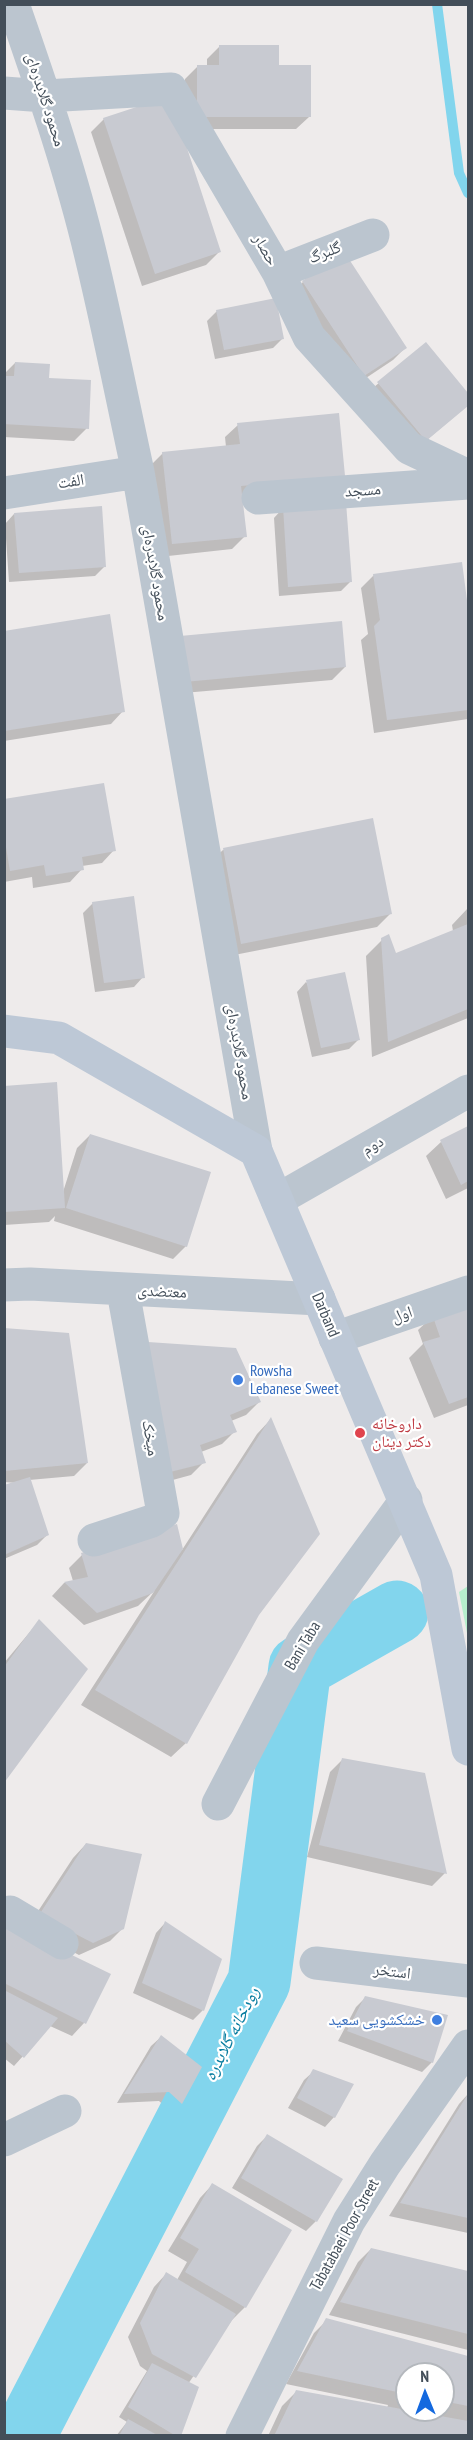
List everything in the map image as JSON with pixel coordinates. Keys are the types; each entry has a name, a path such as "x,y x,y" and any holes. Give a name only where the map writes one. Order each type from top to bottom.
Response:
{"main road":[{"path":"4,1031 59,1038 256,1151"},
{"name":"Darband","path":"256,1151 436,1575 468,1749"}],"street":[{"name":"محمود گلابدره‌ای","path":"13,4 45,96 87,239 138,472 256,1151"},
{"name":"حصار","path":"45,96 171,89 278,272 309,337 409,448 468,476"},
{"path":"4,93 45,96"},
{"name":"گلبرگ","path":"278,272 372,235"},
{"name":"الفت","path":"4,493 138,472"},
{"name":"مسجد","path":"258,498 468,483"},
{"name":"دوم","path":"277,1200 468,1091"},
{"name":"معتضدی","path":"4,1285 30,1284 123,1291 319,1299"},
{"name":"میخک","path":"94,1540 152,1521 163,1513 123,1291"},
{"name":"اول","path":"335,1338 468,1292"},
{"name":"Bani Taba","path":"218,1804 303,1641 406,1500"},
{"path":"4,1913 10,1912 62,1943"},
{"name":"استخر","path":"316,1963 468,1981"},
{"name":"Tabatabaei Poor Street","path":"242,2436 349,2221 385,2164 468,2046"},
{"path":"4,2140 65,2110"}],"green space":[{"path":"468,1586 468,1638 459,1592"}],"building":[{"path":"219,45 279,45 279,65 311,65 311,117 197,117 197,65 219,65"},
{"path":"170,96 221,252 155,274 103,118"},
{"path":"345,253 407,348 364,376 302,281"},
{"path":"276,298 284,339 224,350 216,310"},
{"path":"426,342 468,393 468,406 426,441 377,382"},
{"path":"15,362 50,364 49,378 91,380 89,429 4,424 4,376 14,376"},
{"path":"339,413 345,476 241,486 247,537 172,544 162,452 240,444 237,423"},
{"path":"346,502 352,582 288,587 283,506"},
{"path":"102,506 106,567 19,573 14,513"},
{"path":"462,562 468,608 468,710 387,720 374,626 380,620 373,574"},
{"path":"110,614 125,712 4,731 4,631"},
{"path":"342,621 346,667 184,682 180,636"},
{"path":"104,783 116,851 82,857 84,870 46,876 44,865 10,871 4,835 4,799"},
{"path":"373,818 392,914 241,944 223,848"},
{"path":"134,896 145,978 104,983 92,902"},
{"path":"468,924 468,1009 388,1042 381,938 389,934 396,953"},
{"path":"345,972 360,1040 321,1048 306,980"},
{"path":"57,1082 65,1208 4,1212 4,1086"},
{"path":"468,1126 468,1181 461,1185 440,1140"},
{"path":"90,1134 211,1172 187,1247 66,1208"},
{"path":"468,1303 468,1397 449,1404 423,1342 440,1337 432,1314"},
{"path":"4,1328 69,1333 88,1463 4,1471"},
{"path":"148,1342 236,1348 261,1402 230,1415 237,1432 200,1445 206,1463 170,1472"},
{"path":"271,1417 320,1534 259,1615 187,1744 95,1690"},
{"path":"30,1477 49,1535 4,1555 4,1485"},
{"path":"177,1524 183,1549 153,1593 97,1613 64,1582 88,1577 81,1553"},
{"path":"39,1619 88,1669 4,1783 4,1667"},
{"path":"342,1758 425,1773 447,1874 319,1845"},
{"path":"86,1843 142,1854 124,1929 93,1943 39,1915"},
{"path":"165,1921 222,1959 204,2011 142,1983"},
{"path":"8,1924 111,1974 86,2024 4,1983 4,1930"},
{"path":"4,1990 58,2018 24,2058 4,2040"},
{"path":"365,1996 448,2015 433,2063 347,2031"},
{"path":"161,2035 202,2067 182,2104 169,2092 124,2094"},
{"path":"313,2069 354,2084 335,2118 297,2098"},
{"path":"468,2094 468,2218 400,2203"},
{"path":"267,2134 343,2179 317,2222 241,2178"},
{"path":"212,2183 292,2230 246,2308 185,2272 199,2249 180,2238"},
{"path":"371,2248 468,2271 468,2334 340,2302"},
{"path":"166,2272 236,2314 196,2378 152,2354 140,2323"},
{"path":"326,2318 468,2356 468,2406 455,2403 455,2362 395,2362 395,2391 297,2371"},
{"path":"152,2363 199,2387 181,2436 176,2436 128,2407"},
{"path":"296,2390 395,2408 395,2422 455,2422 455,2419 468,2421 468,2436 274,2436"},
{"path":"128,2419 159,2436 119,2436"}],"waterway":[{"name":"رودخانه گلابدره","path":"437,4 459,173 468,193"},
{"name":"رودخانه گلابدره","path":"24,2436 259,1982 300,1667 397,1612"}],"place":[{"name":"Rowsha Lebanese Sweet","path":"238,1380"},
{"name":"داروخانه دکتر دینان","path":"360,1433"},
{"name":"خشکشویی سعید","path":"437,2020"}]}
